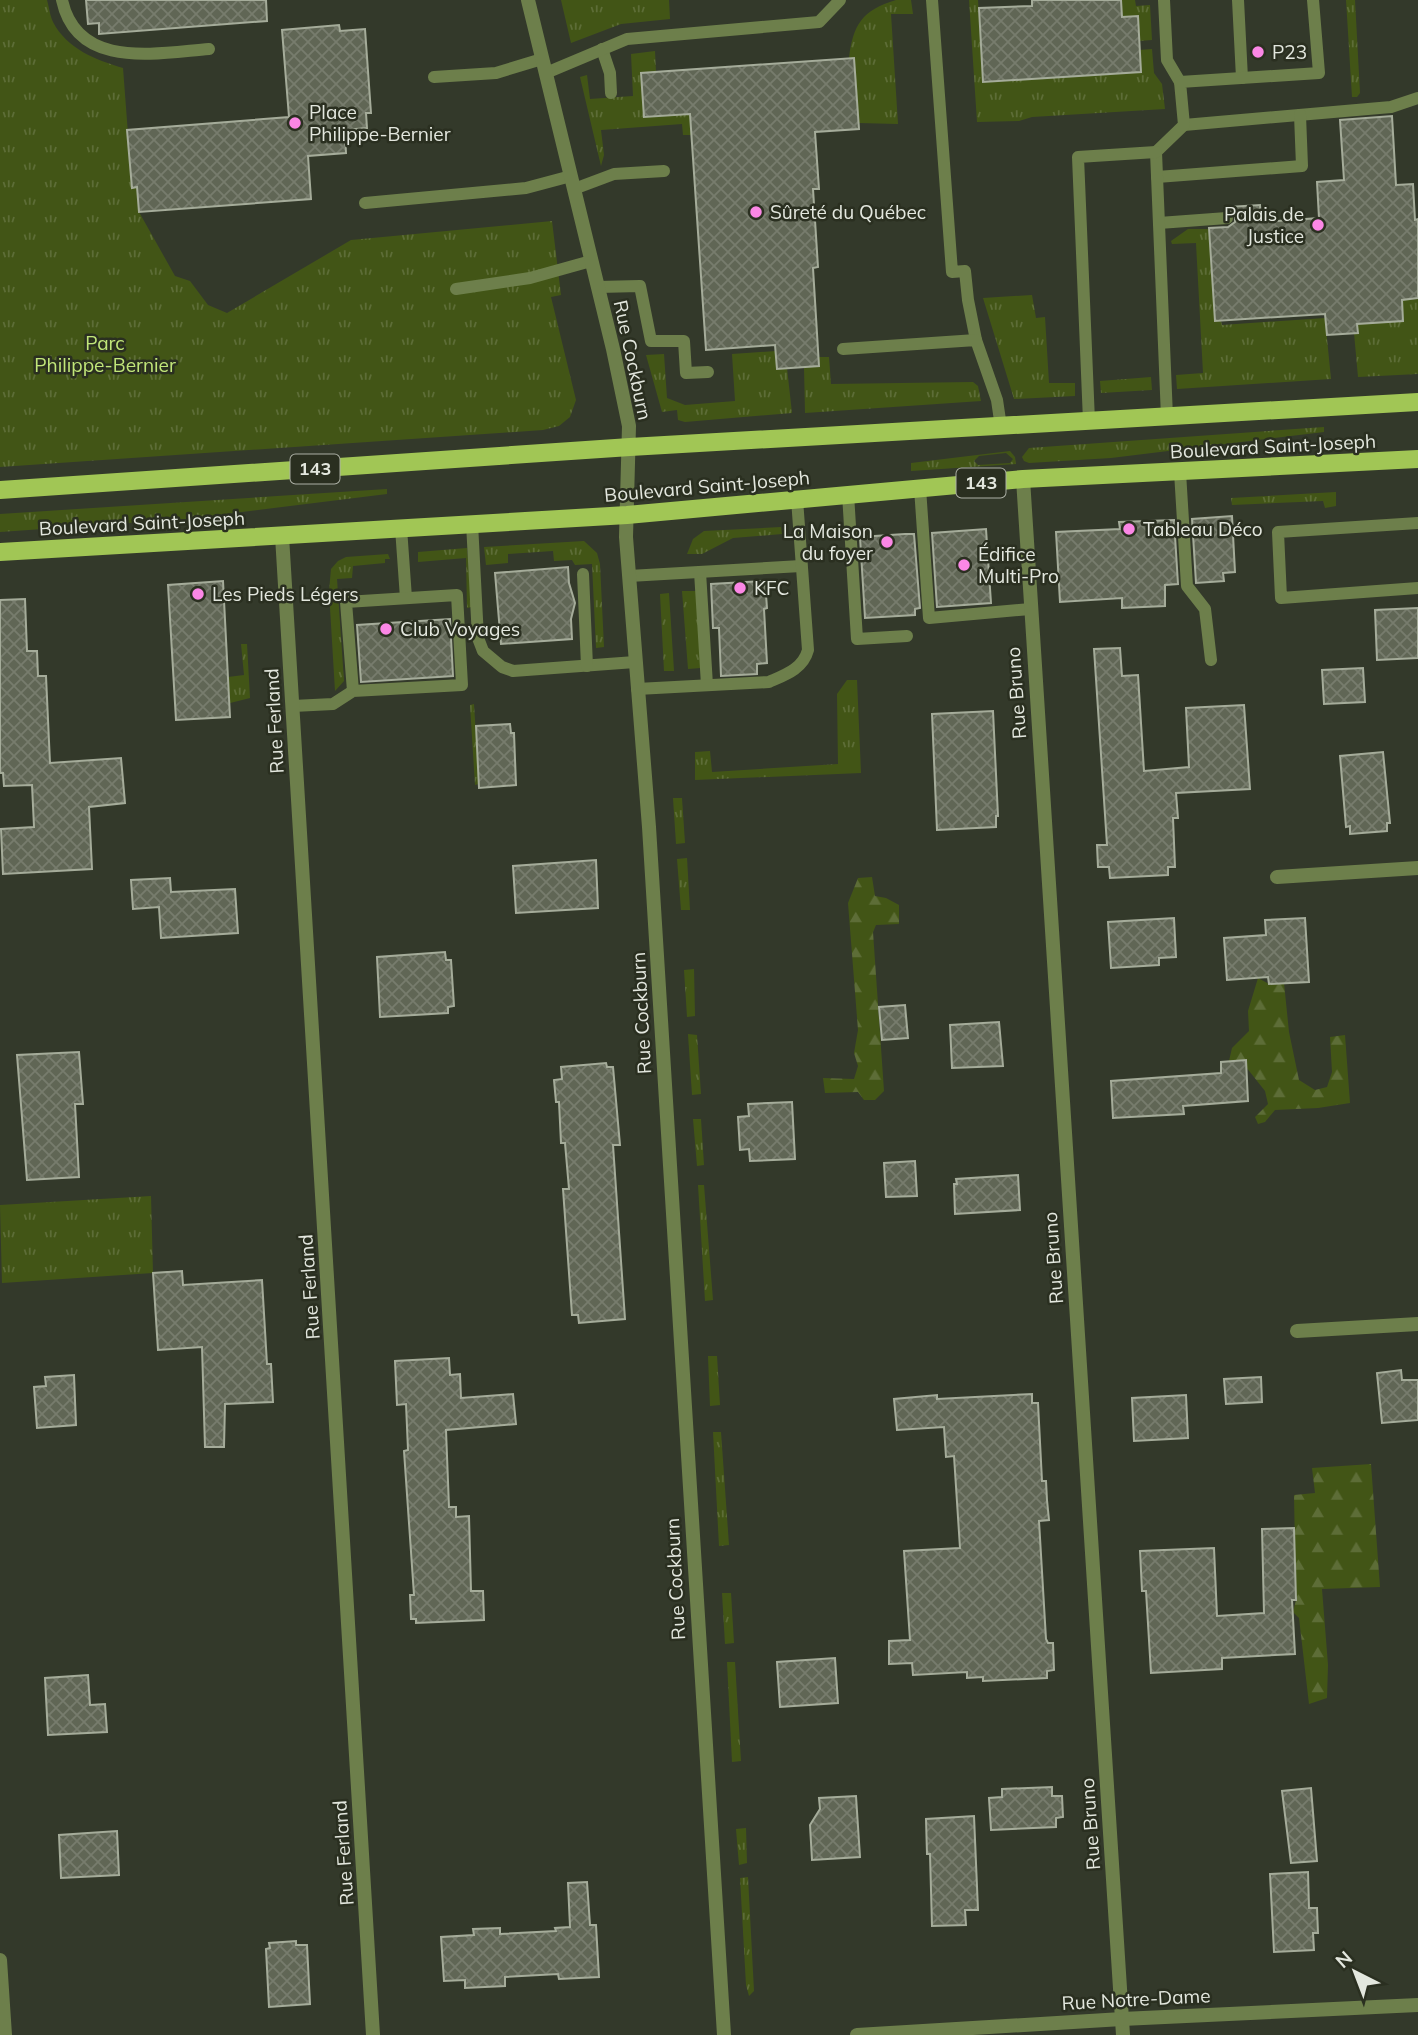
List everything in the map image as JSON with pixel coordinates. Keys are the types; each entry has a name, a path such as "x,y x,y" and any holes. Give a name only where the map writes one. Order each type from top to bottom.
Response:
{"main road":[{"name":"Boulevard Saint-Joseph","path":"0,490 630,447 1418,402"},
{"name":"Boulevard Saint-Joseph","path":"0,552 627,514 1023,479 1418,459"}],"street":[{"name":"Rue Cockburn","path":"528,0 629,426 626,537 649,840 724,2035"},
{"name":"Rue Bruno","path":"1023,479 1123,2035"},
{"name":"Rue Ferland","path":"282,536 373,2035"},
{"path":"1276,877 1418,868"},
{"path":"1297,1331 1418,1324"},
{"path":"0,1960 5,2035"},
{"name":"Rue Notre-Dame","path":"857,2035 1418,2005"}],"lane":[{"path":"62,0 73,27 107,51 132,54 209,50"},
{"path":"434,78 544,66 627,39 819,22 840,0"},
{"path":"932,0 952,272 965,271 976,340 997,400 1001,426"},
{"path":"1164,0 1167,60 1180,82 1184,125"},
{"path":"1238,0 1242,78"},
{"path":"1180,82 1319,73 1313,0"},
{"path":"602,49 610,73 611,93"},
{"path":"1089,421 1078,157 1156,152 1184,125 1391,107 1418,98"},
{"path":"1157,177 1302,166 1300,115"},
{"path":"1156,152 1167,417"},
{"path":"365,203 572,183 614,174 664,171"},
{"path":"1159,223 1227,218"},
{"path":"456,289 530,278 592,261"},
{"path":"598,287 640,286 651,341 684,341 686,373 708,372"},
{"path":"843,349 976,340"},
{"path":"1180,472 1187,586 1205,609 1211,660"},
{"path":"920,488 929,618 1030,609"},
{"path":"848,494 857,639 907,636"},
{"path":"637,689 769,682 787,674 805,660 808,650 797,499"},
{"path":"472,523 480,644 489,656 502,667 513,671 635,662"},
{"path":"1418,523 1278,532 1281,598 1418,588"},
{"path":"401,528 406,598"},
{"path":"629,576 802,566"},
{"path":"700,572 707,685"},
{"path":"583,574 587,666"},
{"path":"293,706 333,705 352,691 461,685 457,595 346,602 352,691"}],"green space":[{"name":"Parc Philippe-Bernier","path":"0,0 47,0 53,22 66,39 83,52 123,68 132,187 137,187 139,212 175,276 190,281 208,305 227,313 351,240 552,221 561,295 551,297 576,400 570,417 559,426 543,430 0,467"},
{"path":"561,0 669,0 670,19 621,24 571,43"},
{"path":"896,0 911,0 913,14 891,14 898,124 859,123 854,59 849,58 853,36 867,14"},
{"path":"969,0 978,0 983,82 1140,72 1139,50 1152,49 1154,73 1162,84 1165,109 977,122"},
{"path":"1121,0 1135,0 1136,6 1150,5 1152,40 1139,41 1122,17"},
{"path":"1346,0 1355,0 1360,93 1357,97 1352,97"},
{"path":"655,51 656,72 641,73 644,117 690,114 692,135 683,135 682,124 601,130 604,155 601,166 580,77 587,75 590,99 633,96 631,54"},
{"path":"1188,229 1209,229 1215,321 1221,321 1222,325 1325,318 1331,379 1177,389 1176,375 1203,373 1196,243 1172,244 1171,241"},
{"path":"1032,295 1036,318 1045,317 1049,383 1075,383 1075,396 1014,399 983,298"},
{"path":"1418,299 1418,374 1358,377 1354,333 1358,333 1357,324 1403,321 1402,300"},
{"path":"776,351 777,369 787,368 792,413 685,422 678,420 677,410 662,412 646,355 664,354 667,398 685,405 735,401 732,354"},
{"path":"819,357 829,357 831,384 973,382 978,386 981,401 805,413 804,367 819,366"},
{"path":"1151,377 1152,390 1101,393 1100,381"},
{"path":"1324,427 1324,432 1111,458 1029,463 1022,457 1029,448"},
{"path":"1010,451 1016,464 911,471 911,463","holes":["1006,453 1013,459 1010,463 978,465 974,461 979,456"]},
{"path":"387,489 387,494 185,519 0,532 0,514"},
{"path":"1336,492 1336,506 1325,508 1323,501 1232,505 1231,498"},
{"path":"781,527 782,534 733,538 702,554 687,554 693,539 704,531"},
{"path":"584,541 597,553 600,564 604,647 596,648 592,564 575,565 572,560 554,561 553,551 508,554 508,563 486,565 484,547"},
{"path":"467,548 472,607 467,608 466,558 418,562 418,552"},
{"path":"388,554 390,559 385,559 385,563 353,566 352,578 337,579 344,681 335,691 329,591 331,569 346,557"},
{"path":"682,591 696,591 701,668 688,669"},
{"path":"669,593 674,671 664,671 660,594"},
{"path":"241,644 247,644 250,698 230,703 228,677 244,675"},
{"path":"847,680 857,680 861,773 695,780 695,752 710,751 712,772 838,764 837,694"},
{"path":"474,704 479,784 475,785 470,705"},
{"path":"673,798 682,798 685,843 676,844"},
{"path":"687,858 690,910 681,910 677,859"},
{"path":"872,877 875,896 899,905 899,924 876,925 873,932 884,1091 875,1100 864,1100 858,1092 825,1093 823,1078 854,1079 858,1066 854,1053 858,1030 848,903 858,878"},
{"path":"694,969 695,1016 687,1017 684,970"},
{"path":"1258,978 1269,984 1284,983 1289,1032 1299,1080 1315,1090 1327,1087 1332,1072 1330,1037 1345,1035 1350,1103 1275,1110 1265,1122 1258,1124 1255,1117 1268,1104 1265,1091 1246,1067 1245,1060 1229,1061 1232,1048 1249,1031 1248,1011"},
{"path":"688,1034 697,1035 701,1094 692,1095"},
{"path":"693,1119 701,1119 704,1165 697,1166"},
{"path":"698,1185 704,1185 713,1300 705,1301"},
{"path":"151,1196 153,1273 2,1283 0,1205"},
{"path":"708,1356 717,1356 720,1405 710,1406"},
{"path":"713,1432 721,1432 729,1545 719,1546"},
{"path":"1371,1464 1380,1587 1322,1589 1328,1665 1327,1698 1309,1704 1299,1618 1293,1612 1296,1600 1294,1495 1315,1493 1312,1468"},
{"path":"722,1593 731,1593 734,1643 725,1644"},
{"path":"727,1662 735,1662 741,1761 732,1762"},
{"path":"746,1828 747,1863 739,1865 736,1829"},
{"path":"748,1877 754,1991 749,1996 746,1985 740,1878"}],"building":[{"path":"86,0 266,0 267,21 99,34 99,23 88,24"},
{"path":"1032,0 1121,0 1122,17 1138,16 1141,72 983,82 979,8 1032,6"},
{"name":"Place Philippe-Bernier","path":"339,25 340,31 365,29 371,113 366,113 367,128 345,130 346,153 308,156 311,199 139,212 137,187 132,188 127,130 289,117 282,30"},
{"name":"Sûreté du Québec","path":"854,58 859,129 815,132 819,189 813,189 818,267 813,268 819,366 777,369 775,345 706,350 690,114 644,117 641,73"},
{"name":"Palais de Justice","path":"1392,116 1396,185 1413,184 1415,220 1418,219 1418,298 1402,300 1403,321 1357,324 1358,333 1327,335 1325,314 1215,321 1209,228 1228,227 1235,222 1235,214 1226,207 1260,205 1261,222 1319,218 1317,182 1344,180 1340,120"},
{"path":"1232,516 1235,572 1223,573 1224,581 1196,583 1192,519"},
{"path":"1174,520 1178,584 1165,585 1165,606 1122,608 1122,598 1060,602 1056,532 1120,529 1119,522"},
{"name":"Édifice Multi-Pro","path":"986,529 991,603 937,607 932,533"},
{"path":"914,534 920,608 915,609 915,615 865,618 860,537"},
{"path":"568,567 575,603 571,619 572,639 501,644 495,573"},
{"path":"223,581 230,717 176,720 168,585"},
{"path":"765,581 767,663 757,664 757,674 721,676 719,628 713,628 711,584"},
{"path":"25,599 27,651 37,651 38,676 46,676 50,763 121,758 125,803 89,807 92,869 3,874 1,829 34,827 32,785 4,786 3,773 0,773 0,600"},
{"path":"1418,608 1418,658 1377,660 1375,610"},
{"path":"450,619 453,676 361,682 357,625"},
{"path":"1120,648 1122,676 1138,675 1144,771 1189,767 1186,708 1244,705 1250,789 1176,793 1178,818 1173,818 1175,867 1168,867 1168,875 1110,878 1109,867 1098,867 1097,845 1107,845 1094,649"},
{"path":"1363,668 1365,702 1324,704 1322,670"},
{"path":"993,711 998,816 996,827 937,830 932,714"},
{"path":"510,724 511,733 514,733 516,785 479,788 476,726"},
{"path":"1383,752 1390,823 1387,823 1387,831 1350,834 1350,826 1346,827 1340,756"},
{"path":"596,860 598,908 516,913 513,866"},
{"path":"170,878 171,892 235,889 238,933 161,938 159,907 133,909 131,880"},
{"path":"1174,918 1176,957 1159,958 1159,965 1111,968 1108,922"},
{"path":"1305,918 1309,982 1269,984 1268,977 1227,980 1224,938 1266,935 1265,920"},
{"path":"445,952 446,960 451,960 454,1006 448,1007 448,1013 380,1017 377,957"},
{"path":"905,1005 908,1038 882,1040 879,1007"},
{"path":"999,1022 1003,1066 952,1068 950,1025"},
{"path":"79,1052 83,1104 75,1104 79,1177 27,1180 17,1055"},
{"path":"1246,1060 1248,1101 1183,1106 1184,1114 1113,1118 1111,1081 1221,1073 1221,1062"},
{"path":"606,1063 607,1067 613,1067 620,1145 613,1145 625,1319 579,1323 578,1315 572,1315 563,1189 569,1189 565,1143 561,1143 559,1102 556,1102 554,1080 562,1079 561,1067"},
{"path":"792,1102 795,1159 750,1161 749,1149 740,1150 738,1117 749,1116 748,1104"},
{"path":"915,1161 917,1196 886,1197 884,1163"},
{"path":"1018,1175 1020,1210 955,1214 956,1179"},
{"path":"182,1271 183,1285 262,1280 267,1364 271,1364 273,1402 225,1404 224,1447 205,1447 202,1347 158,1350 153,1273"},
{"path":"449,1358 450,1375 460,1374 461,1398 513,1394 516,1424 446,1430 449,1507 456,1507 456,1517 469,1516 471,1591 483,1591 484,1620 416,1623 416,1619 411,1619 410,1595 414,1595 404,1451 408,1450 406,1404 397,1405 395,1361"},
{"path":"1401,1370 1402,1380 1418,1380 1418,1420 1382,1423 1377,1373"},
{"path":"74,1375 76,1425 37,1428 34,1387 46,1386 45,1377"},
{"path":"1261,1377 1262,1402 1226,1404 1224,1379"},
{"path":"1032,1394 1032,1403 1038,1403 1042,1481 1046,1481 1049,1520 1039,1521 1046,1639 1048,1643 1053,1643 1054,1670 1047,1671 1047,1678 983,1681 983,1677 967,1678 967,1672 913,1675 912,1663 889,1664 889,1641 910,1640 904,1551 960,1548 954,1456 946,1457 944,1427 897,1430 894,1399 937,1395 937,1399"},
{"path":"1186,1395 1188,1438 1134,1441 1132,1398"},
{"path":"1294,1528 1296,1600 1292,1600 1295,1654 1222,1658 1222,1669 1151,1673 1146,1591 1142,1591 1140,1551 1214,1548 1217,1616 1264,1613 1262,1529"},
{"path":"835,1658 838,1703 780,1707 777,1662"},
{"path":"88,1675 90,1705 105,1704 107,1732 48,1735 45,1678"},
{"path":"1052,1787 1052,1796 1062,1796 1063,1817 1056,1818 1056,1827 991,1830 989,1798 1002,1797 1002,1789"},
{"path":"1311,1788 1317,1861 1291,1863 1282,1791"},
{"path":"856,1796 860,1857 812,1860 810,1825 820,1809 819,1798"},
{"path":"974,1816 978,1910 965,1910 966,1925 932,1926 926,1819"},
{"path":"117,1831 119,1875 61,1878 59,1835"},
{"path":"1308,1872 1309,1908 1317,1908 1318,1933 1313,1933 1314,1950 1274,1952 1270,1874"},
{"path":"587,1882 590,1925 596,1925 599,1977 559,1979 558,1974 505,1977 505,1986 465,1988 465,1980 444,1981 441,1937 474,1935 473,1929 500,1928 500,1934 556,1931 555,1928 570,1927 568,1883"},
{"path":"296,1941 296,1945 307,1945 310,2004 269,2007 266,1949 270,1948 269,1943"}],"place":[{"name":"P23","path":"1258,52"},
{"name":"Place Philippe-Bernier","path":"295,123"},
{"name":"Sûreté du Québec","path":"756,212"},
{"name":"Palais de Justice","path":"1318,225"},
{"name":"Tableau Déco","path":"1129,529"},
{"name":"La Maison du foyer","path":"887,542"},
{"name":"Édifice Multi-Pro","path":"964,565"},
{"name":"KFC","path":"740,588"},
{"name":"Les Pieds Légers","path":"198,594"},
{"name":"Club Voyages","path":"386,629"}]}
